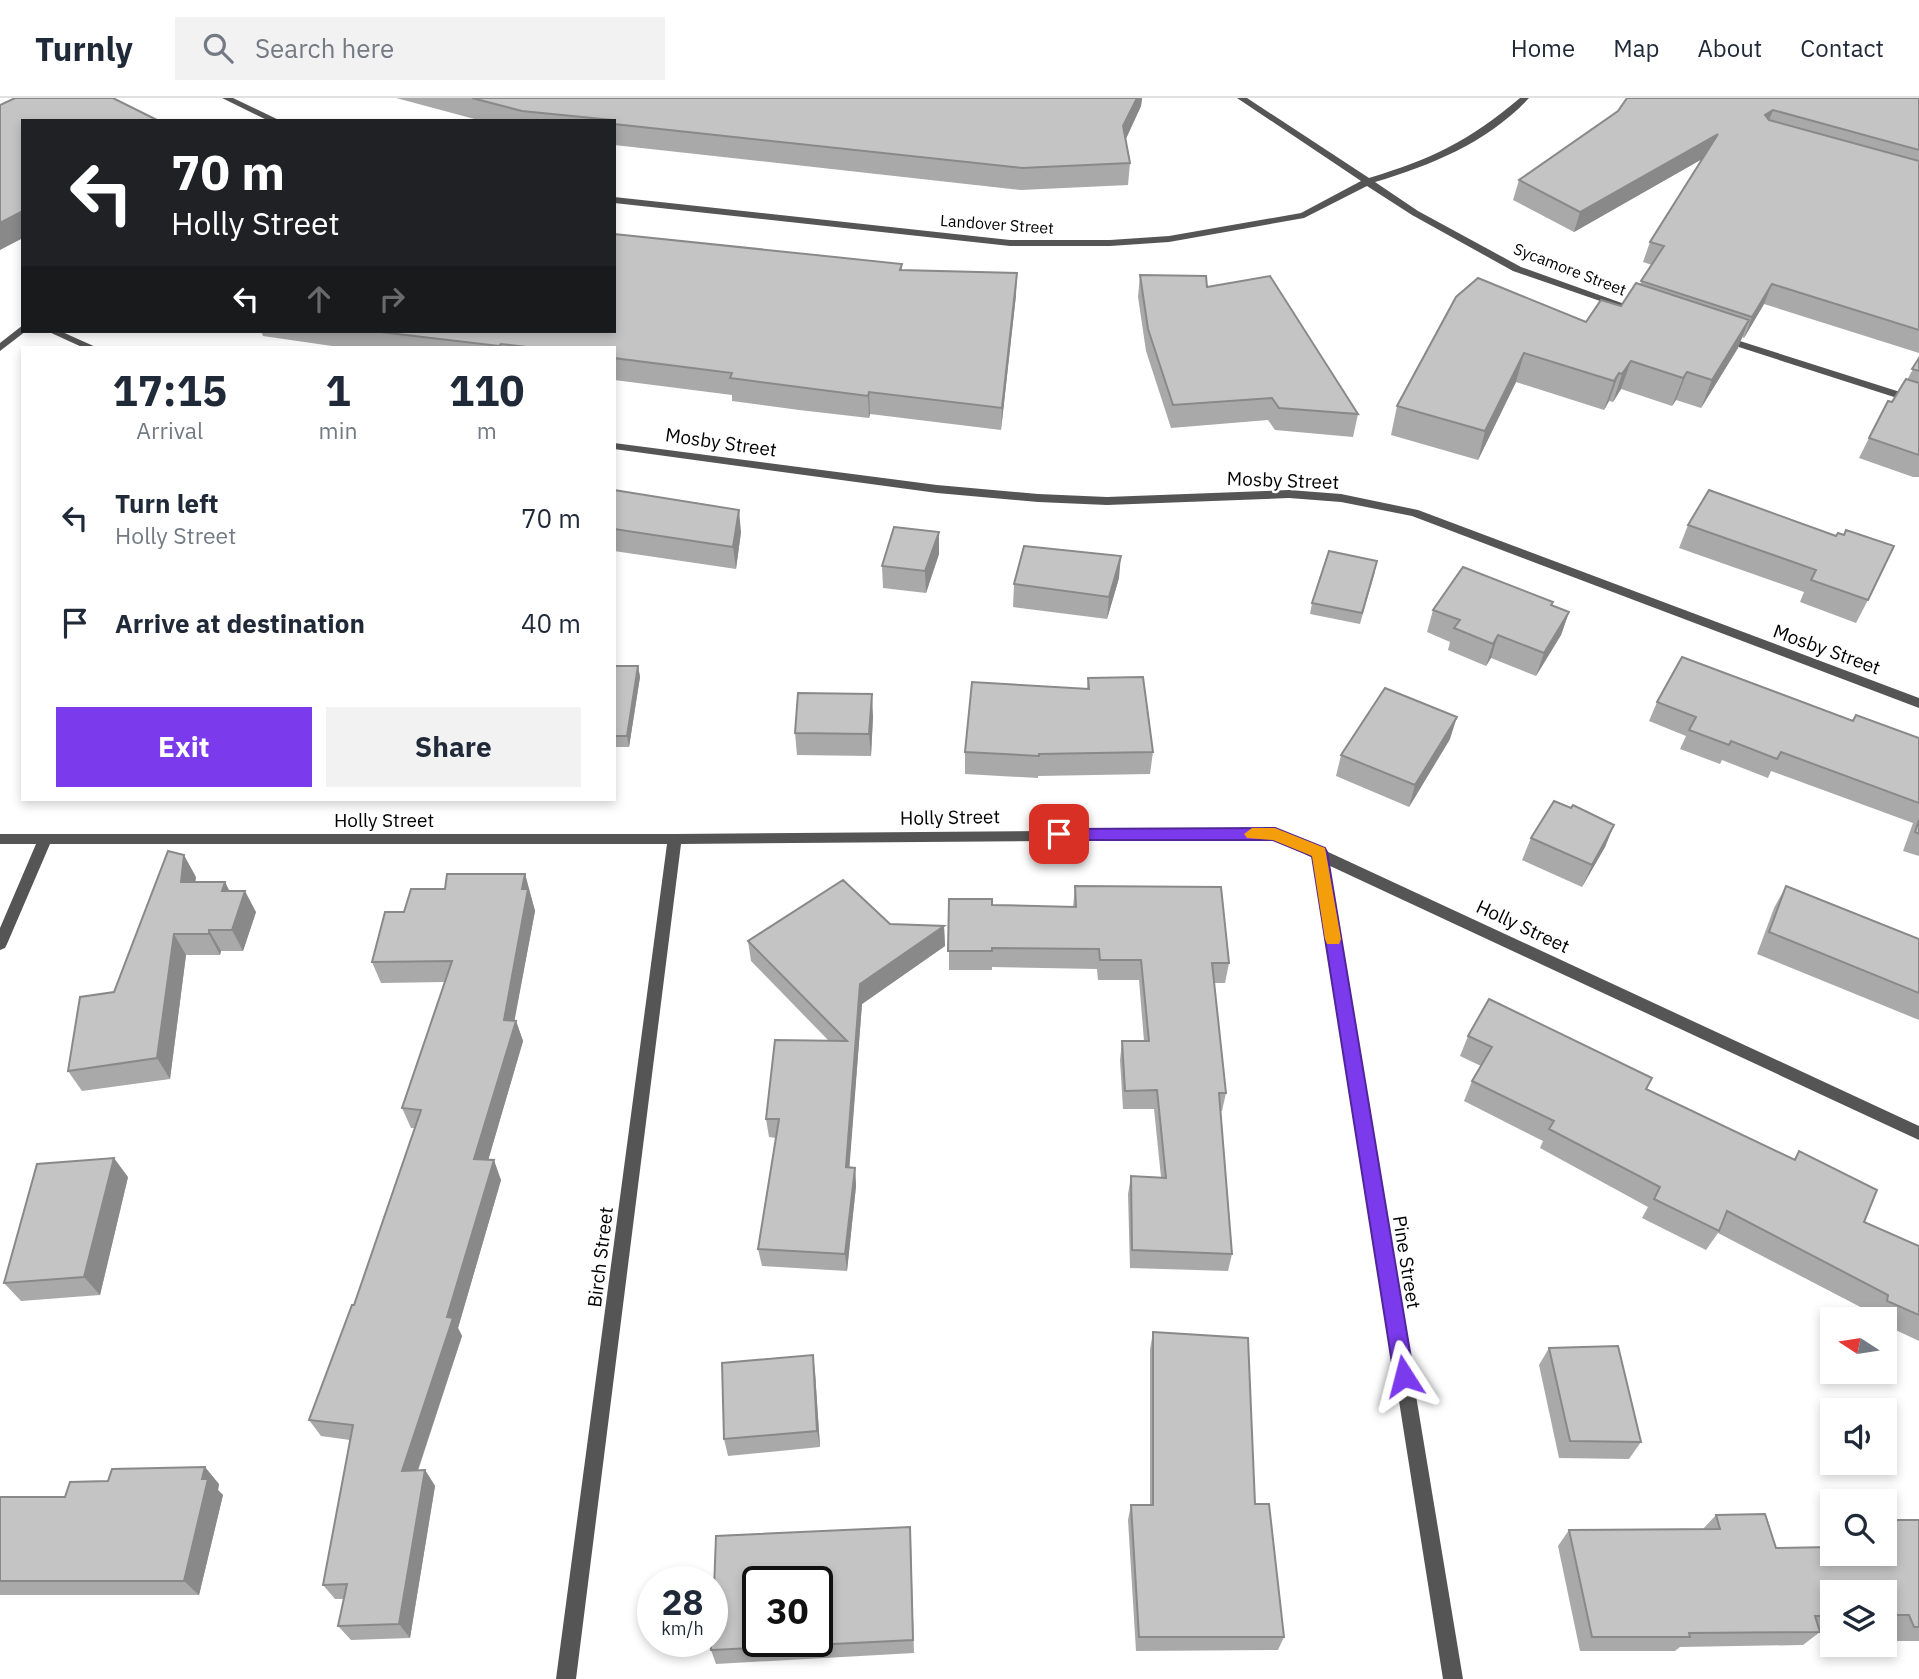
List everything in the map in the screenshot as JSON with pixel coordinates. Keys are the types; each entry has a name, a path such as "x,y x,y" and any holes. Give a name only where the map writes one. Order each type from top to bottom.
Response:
{"street":[{"path":"226,98 273,119"},
{"name":"Sycamore Street","path":"1241,98 1415,213 1517,269 1644,313"},
{"name":"Landover Street","path":"616,200 943,237 1054,244 1169,239 1304,215 1369,181 1420,165 1463,144 1491,127 1525,98"},
{"path":"0,348 21,330"},
{"path":"57,333 88,346"},
{"path":"1709,334 1919,402"},
{"name":"Mosby Street","path":"616,446 937,489 1038,498 1107,501 1265,494 1341,498 1414,513 1919,702"},
{"name":"Holly Street","path":"0,839 675,839 1275,834 1319,852 1919,1133"},
{"name":"Birch Street","path":"566,1679 675,839"},
{"path":"0,944 45,840"},
{"name":"Pine Street","path":"1319,852 1453,1679"}],"building":[{"path":"15,98 113,98 155,119 21,119 21,212 0,223 0,105"},
{"path":"472,98 1137,98 1123,126 1130,163 1022,168 616,124 616,119 522,111"},
{"path":"1627,98 1919,98 1919,150 1773,110 1765,115 1769,120 1919,161 1919,330 1772,284 1752,317 1641,281 1664,246 1650,242 1718,134 1580,212 1519,180 1618,111"},
{"path":"616,234 902,264 900,270 1017,273 1002,408 869,392 868,396 730,378 732,373 616,358 616,346 499,346 389,333 616,333"},
{"path":"1140,275 1206,276 1207,287 1270,276 1358,414 1279,408 1272,398 1173,405 1148,329"},
{"path":"1478,278 1586,322 1601,300 1621,306 1636,283 1749,320 1712,380 1687,372 1683,378 1631,361 1614,381 1524,353 1485,431 1397,406 1456,297"},
{"path":"1919,358 1919,371 1912,369"},
{"path":"1906,379 1919,383 1919,455 1869,438 1888,401 1892,402"},
{"path":"616,490 739,510 733,547 616,529"},
{"path":"1709,490 1836,536 1838,533 1844,535 1846,530 1894,546 1868,600 1811,580 1816,570 1688,525"},
{"path":"894,527 939,532 925,571 882,566"},
{"path":"1024,546 1121,556 1109,597 1014,584"},
{"path":"1329,551 1377,561 1362,613 1312,603"},
{"path":"1463,567 1553,602 1551,605 1569,612 1544,653 1498,635 1493,644 1454,628 1460,620 1433,610"},
{"path":"1682,657 1853,721 1856,715 1919,738 1919,803 1781,752 1777,759 1731,741 1729,745 1689,730 1696,717 1657,702"},
{"path":"616,666 638,666 627,736 616,736"},
{"path":"1143,677 1153,752 1039,756 965,752 972,682 1089,689 1088,678"},
{"path":"1385,688 1457,717 1415,785 1341,755"},
{"path":"798,693 872,694 869,734 795,733"},
{"path":"1554,801 1571,808 1573,805 1614,825 1592,865 1531,838"},
{"path":"168,851 184,855 181,882 225,882 222,891 245,891 232,930 209,930 209,934 174,934 157,1058 68,1071 80,997 114,992"},
{"path":"447,874 525,874 522,889 528,889 504,1020 516,1021 474,1159 494,1160 447,1317 453,1318 402,1471 425,1470 399,1624 338,1626 347,1584 323,1585 353,1425 309,1420 354,1305 421,1110 402,1108 452,961 372,962 385,912 404,912 411,889 445,889"},
{"path":"843,880 890,924 944,926 860,984 846,1167 855,1168 845,1254 758,1249 779,1119 766,1119 775,1040 847,1041 748,941"},
{"path":"1075,886 1221,887 1229,963 1212,963 1226,1093 1219,1093 1232,1254 1132,1250 1131,1176 1166,1178 1157,1090 1125,1091 1122,1041 1149,1041 1141,960 1100,960 1099,949 992,948 992,951 948,951 949,899 992,899 992,905 1076,907"},
{"path":"1786,886 1919,939 1919,993 1769,932"},
{"path":"1489,999 1652,1078 1646,1089 1795,1160 1799,1151 1877,1190 1864,1222 1919,1246 1919,1315 1887,1301 1888,1295 1727,1211 1719,1231 1654,1199 1660,1187 1549,1129 1554,1121 1472,1081 1492,1047 1468,1036"},
{"path":"114,1158 84,1277 4,1283 37,1164"},
{"path":"1153,1332 1248,1338 1255,1504 1269,1504 1284,1637 1139,1637 1131,1505 1153,1505"},
{"path":"1618,1346 1641,1442 1570,1441 1549,1348"},
{"path":"813,1355 817,1431 724,1439 722,1363"},
{"path":"205,1467 202,1479 208,1479 184,1581 0,1581 0,1497 65,1497 70,1482 108,1481 112,1469"},
{"path":"1765,1514 1776,1548 1820,1547 1820,1566 1897,1566 1897,1520 1919,1520 1919,1627 1914,1627 1909,1615 1897,1615 1897,1580 1820,1580 1820,1616 1815,1616 1820,1632 1689,1633 1690,1637 1592,1637 1569,1530 1720,1529 1716,1515"},
{"path":"910,1527 913,1640 833,1644 833,1566 742,1566 742,1648 728,1649 728,1566 715,1566 716,1536"}],"slow traffic":[{"path":"1252,834 1275,834 1319,852 1333,939"}],"route":[{"path":"1059,834 1275,834 1319,852 1404,1376"}]}
